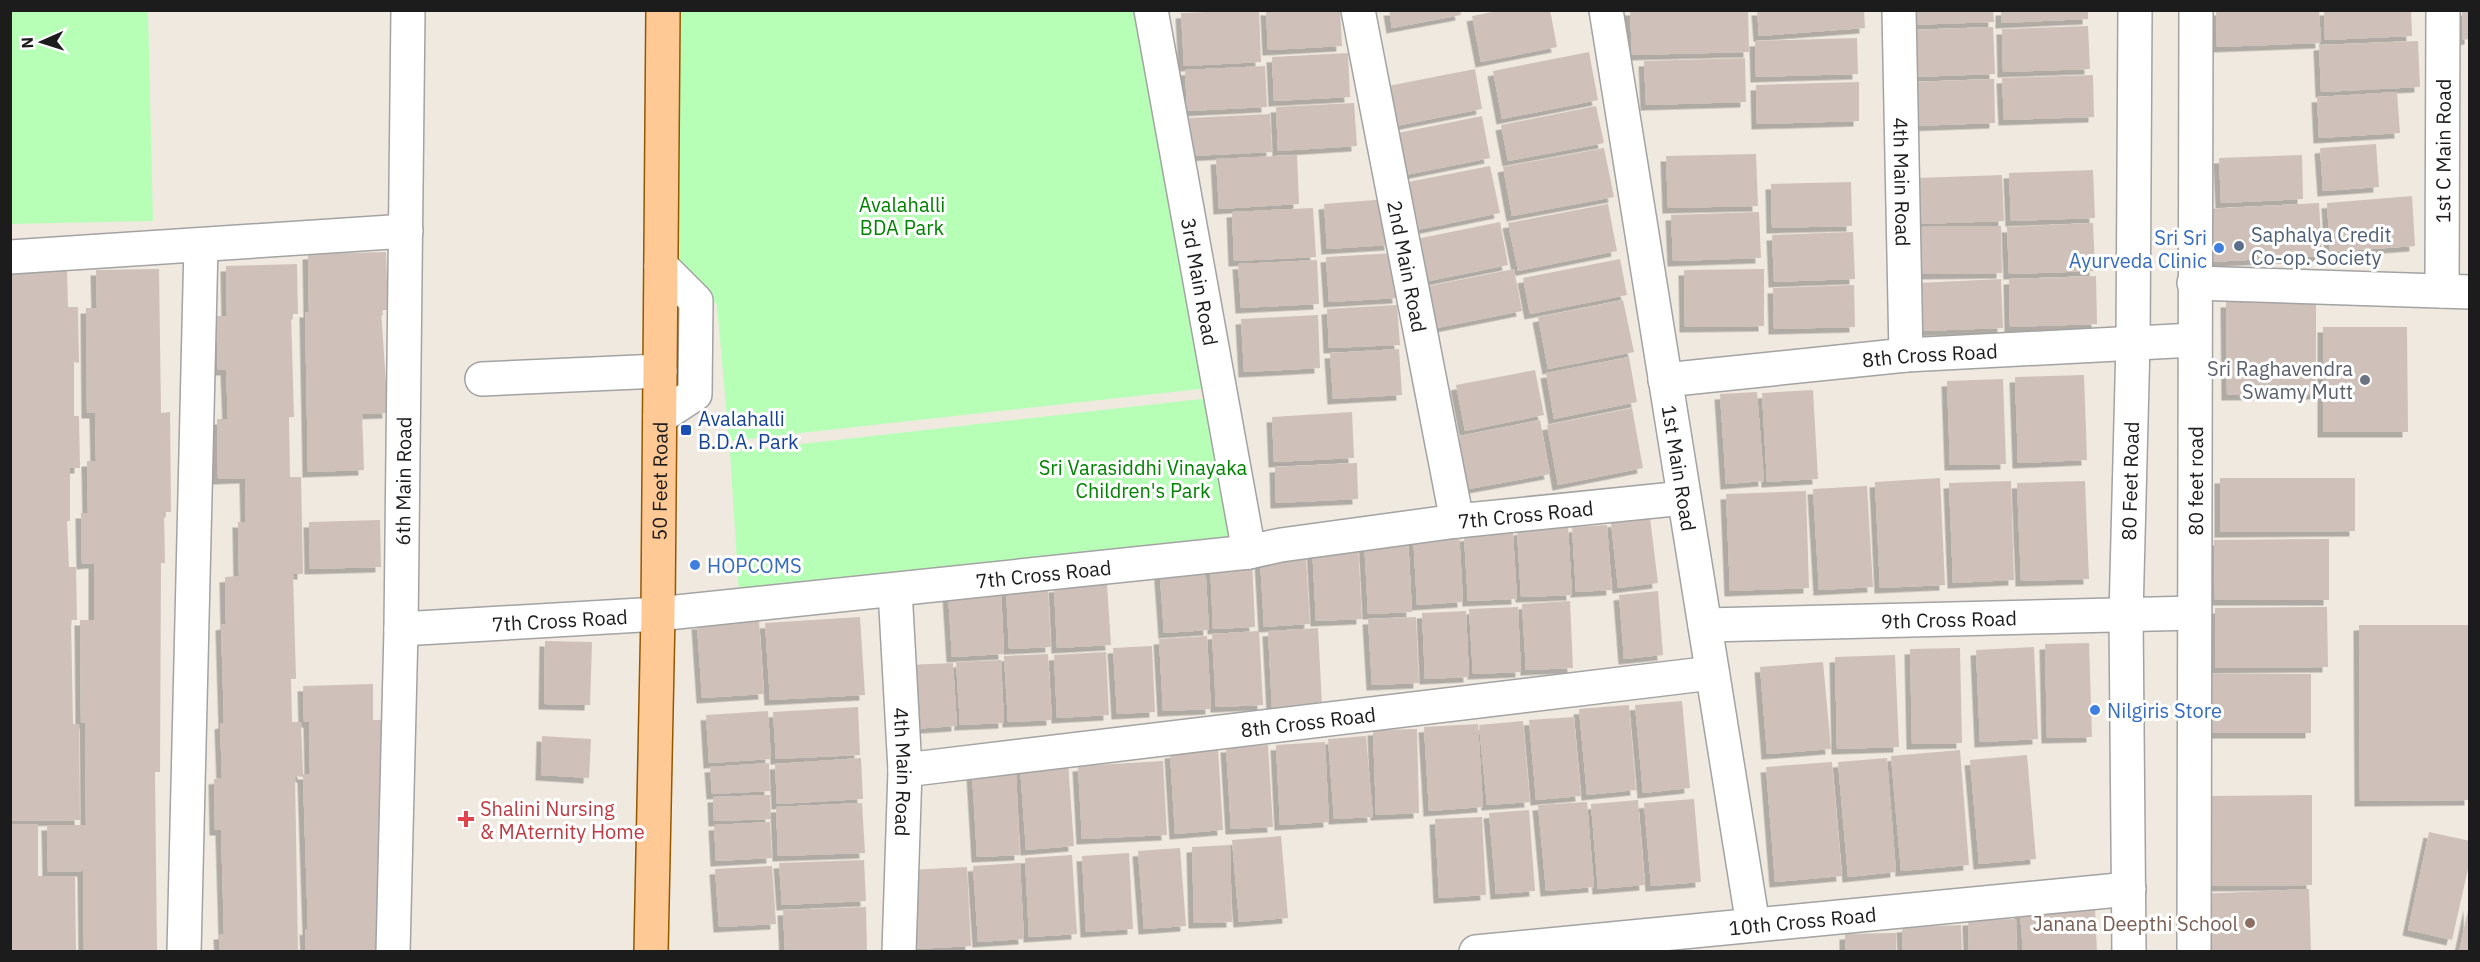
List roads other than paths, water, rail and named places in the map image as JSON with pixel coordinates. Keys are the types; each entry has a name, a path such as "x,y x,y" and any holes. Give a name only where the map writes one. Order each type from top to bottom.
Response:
{"main road":[{"name":"50 Feet Road","path":"651,951 658,614 663,10"}],"street":[{"name":"6th Main Road","path":"393,951 401,628 408,10"},
{"name":"3rd Main Road","path":"1151,10 1249,552"},
{"name":"2nd Main Road","path":"1358,10 1457,521"},
{"name":"1st Main Road","path":"1606,10 1753,925"},
{"name":"4th Main Road","path":"1899,10 1906,355"},
{"name":"80 Feet Road","path":"2128,951 2126,615 2133,344 2135,10"},
{"name":"80 feet road","path":"2194,951 2196,10"},
{"name":"1st C Main Road","path":"2443,10 2456,292"},
{"path":"10,257 406,231"},
{"path":"184,951 201,245"},
{"path":"660,417 695,394 696,302 661,266"},
{"path":"2194,283 2456,292"},
{"name":"8th Cross Road","path":"1665,380 1906,355 2194,340"},
{"path":"482,379 660,370"},
{"name":"7th Cross Road","path":"401,628 658,614 895,590 1249,552 1281,544 1457,521 1684,498"},
{"name":"4th Main Road","path":"895,590 905,770 899,951"},
{"name":"9th Cross Road","path":"1705,625 2194,613"},
{"name":"8th Cross Road","path":"905,770 1712,674"},
{"name":"10th Cross Road","path":"1476,951 2129,889"}],"place":[{"name":"Saphalya Credit Co-op. Society","path":"2239,246"},
{"name":"Sri Sri Ayurveda Clinic","path":"2219,248"},
{"name":"Sri Raghavendra Swamy Mutt","path":"2365,380"},
{"name":"Avalahalli B.D.A. Park","path":"686,430"},
{"name":"HOPCOMS","path":"695,565"},
{"name":"Nilgiris Store","path":"2095,710"},
{"name":"Shalini Nursing & MAternity Home","path":"466,819"},
{"name":"Janana Deepthi School","path":"2250,923"}],"park label":[{"name":"Avalahalli BDA Park","path":"902,216"},
{"name":"Sri Varasiddhi Vinayaka Children's Park","path":"1143,478"}]}
